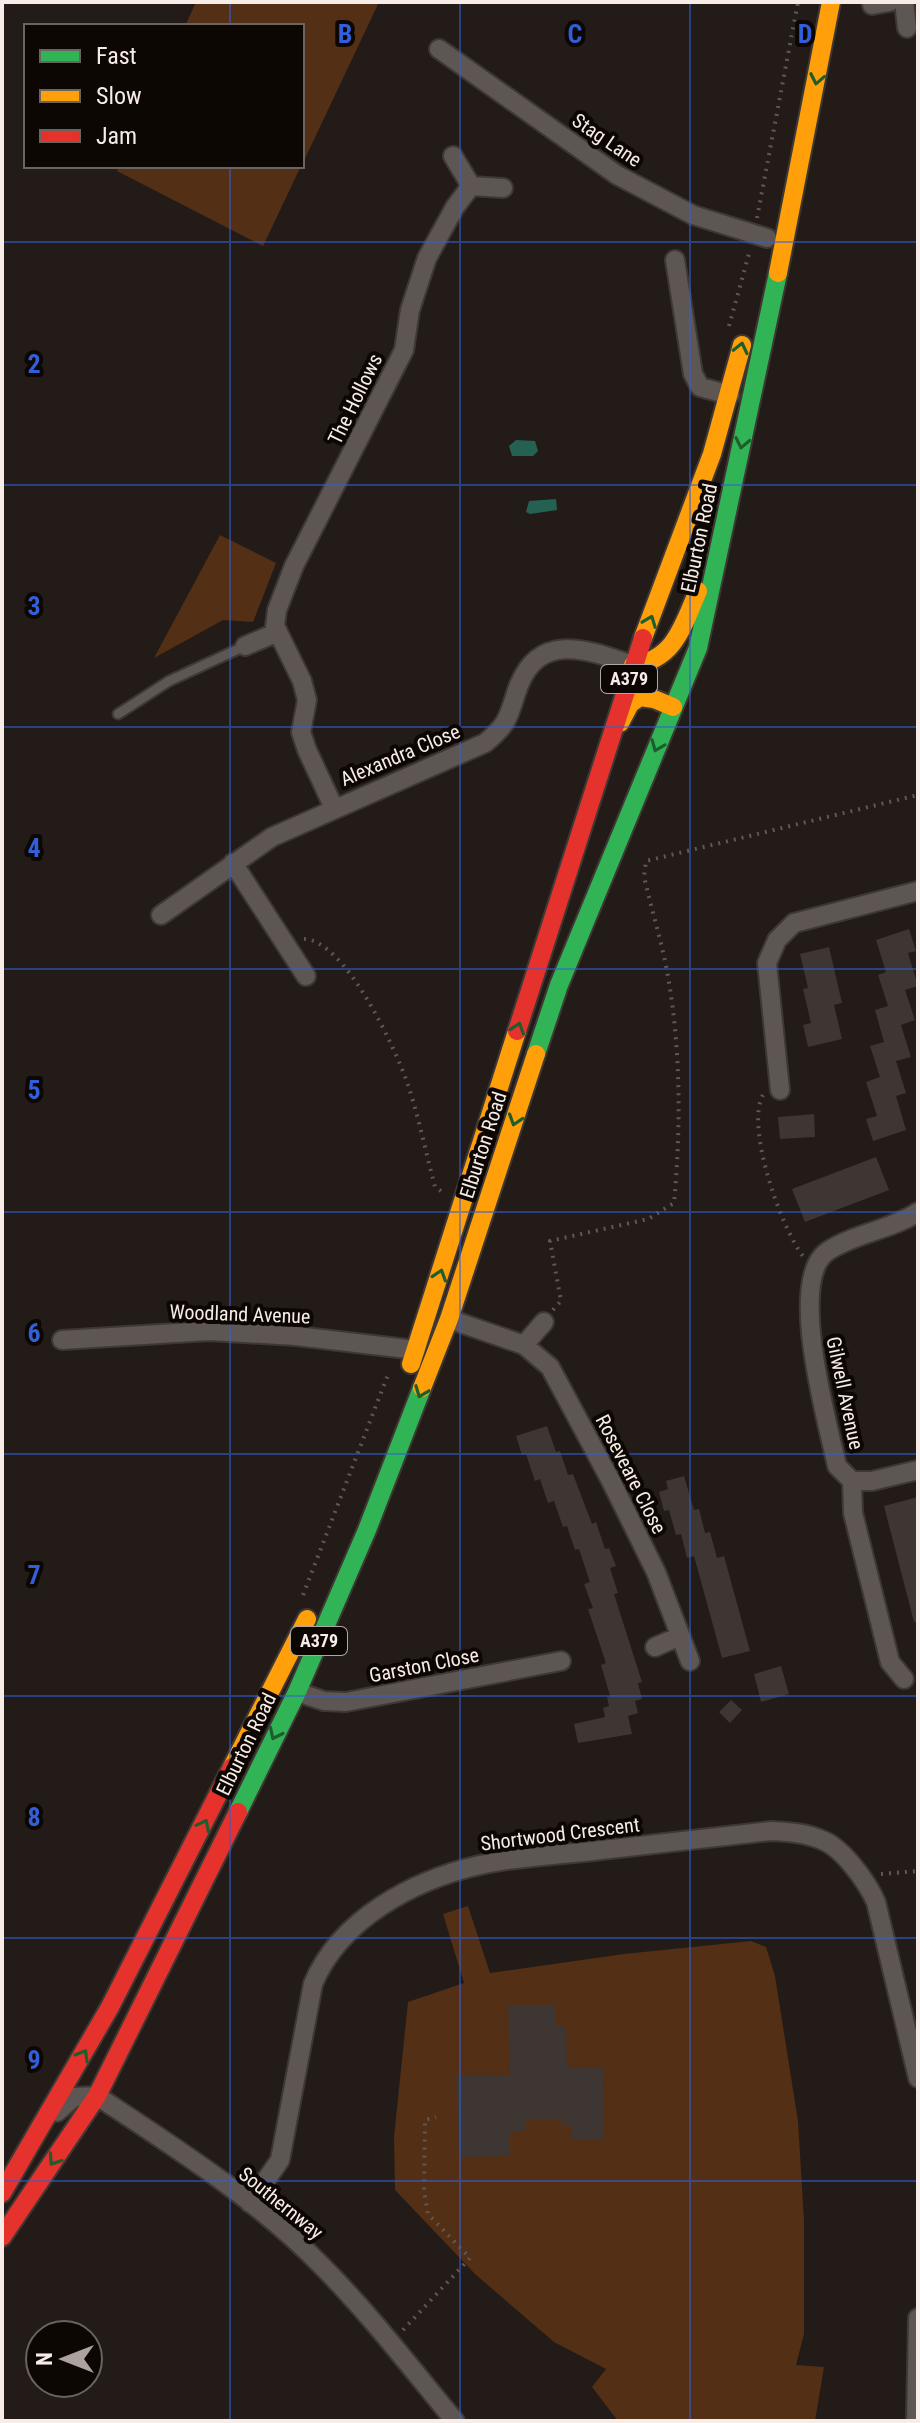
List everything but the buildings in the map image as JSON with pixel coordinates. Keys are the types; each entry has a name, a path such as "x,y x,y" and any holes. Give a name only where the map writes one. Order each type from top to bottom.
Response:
{"main road":[{"path":"761,242 813,2"},
{"name":"Elburton Road","path":"2,2237 97,2096 297,1692 367,1530 449,1319 559,985 698,648 783,252 831,2"},
{"name":"Elburton Road","path":"405,1379 408,1349 462,1205 633,665 712,454 747,324"},
{"name":"A379","path":"633,665 645,665 667,654 719,550"},
{"name":"A379","path":"598,777 611,753 628,703 636,697 646,696 673,707"},
{"name":"Elburton Road","path":"2,2193 118,1993 268,1700 306,1605"}],"street":[{"path":"904,2 907,28"},
{"name":"Stag Lane","path":"439,49 617,175 693,215 761,242"},
{"path":"453,156 471,186 503,188"},
{"name":"The Hollows","path":"278,632 275,626 283,590 404,350 410,310 427,258 455,207 471,186"},
{"path":"675,260 693,374 700,387 730,395"},
{"path":"245,646 278,632 302,681 307,700 301,732 334,808"},
{"name":"Alexandra Close","path":"161,915 272,837 485,743 500,731 512,713 519,686 529,666 554,650 571,648 598,653 633,665"},
{"path":"233,863 306,976"},
{"path":"780,1090 767,963 777,940 794,923 918,891"},
{"path":"814,1270 826,1252 905,1221 918,1212"},
{"name":"Gilwell Avenue","path":"814,1270 810,1335 837,1466 852,1481 853,1513 886,1648 890,1662 904,1679"},
{"name":"Roseveare Close","path":"449,1319 524,1345 550,1367 656,1572 690,1661"},
{"path":"524,1345 544,1322"},
{"name":"Woodland Avenue","path":"62,1340 209,1331 296,1336 408,1349"},
{"path":"852,1481 872,1481 918,1470"},
{"path":"655,1647 680,1636"},
{"name":"Garston Close","path":"297,1692 324,1701 346,1702 561,1661"},
{"name":"Shortwood Crescent","path":"250,2203 280,2160 313,1984 322,1962 361,1918 419,1886 480,1864 771,1831 801,1834 826,1841 867,1882 876,1902 918,2078"},
{"path":"43,2126 74,2097 97,2096"},
{"name":"Southernway","path":"97,2096 250,2203 320,2263 455,2421"},
{"path":"916,2421 918,2318"}],"lane":[{"path":"118,714 169,681 245,646"}],"path":[{"path":"726,340 761,242 798,2"},
{"path":"544,1322 561,1301 550,1241 648,1219 674,1203 679,1152 677,1047 667,971 644,876 646,861 817,822 918,795"},
{"path":"281,938 313,939 342,962 376,1014 408,1084 435,1187 462,1205"},
{"path":"780,1090 758,1103 760,1156 785,1225 798,1250 814,1270"},
{"path":"306,1605 408,1349"},
{"path":"861,1875 918,1871"},
{"path":"390,2343 470,2258 428,2214 424,2191 425,2120 436,2117"}],"shaded area":[{"path":"196,2 379,2 304,161 304,24 186,24"},
{"path":"118,168 300,168 263,246 117,171"},
{"path":"516,440 535,441 538,451 533,456 512,456 509,446"},
{"path":"556,499 557,510 526,512 529,501"},
{"path":"220,535 276,563 253,622 223,620 154,658"},
{"path":"468,1906 490,1973 624,1954 751,1941 766,1947 775,1976 798,2121 804,2220 804,2334 796,2365 824,2367 815,2421 618,2421 592,2387 606,2369 554,2342 475,2274 395,2190 394,2137 408,2002 464,1983 443,1914"}],"traffic: fast":[{"path":"536,1054 559,985 698,648 778,273"},
{"path":"238,1812 297,1692 367,1530 422,1388"}],"traffic: slow":[{"path":"778,273 831,2"},
{"path":"643,638 712,454 742,345"},
{"path":"633,665 659,656 676,639 698,591"},
{"path":"620,723 630,704 640,697 673,707"},
{"path":"411,1364 517,1031"},
{"path":"422,1388 449,1319 536,1054"},
{"path":"232,1767 307,1619"}],"traffic: jam":[{"path":"517,1031 643,638"},
{"path":"2,2193 110,2007 232,1767"},
{"path":"2,2237 97,2096 238,1812"}]}
